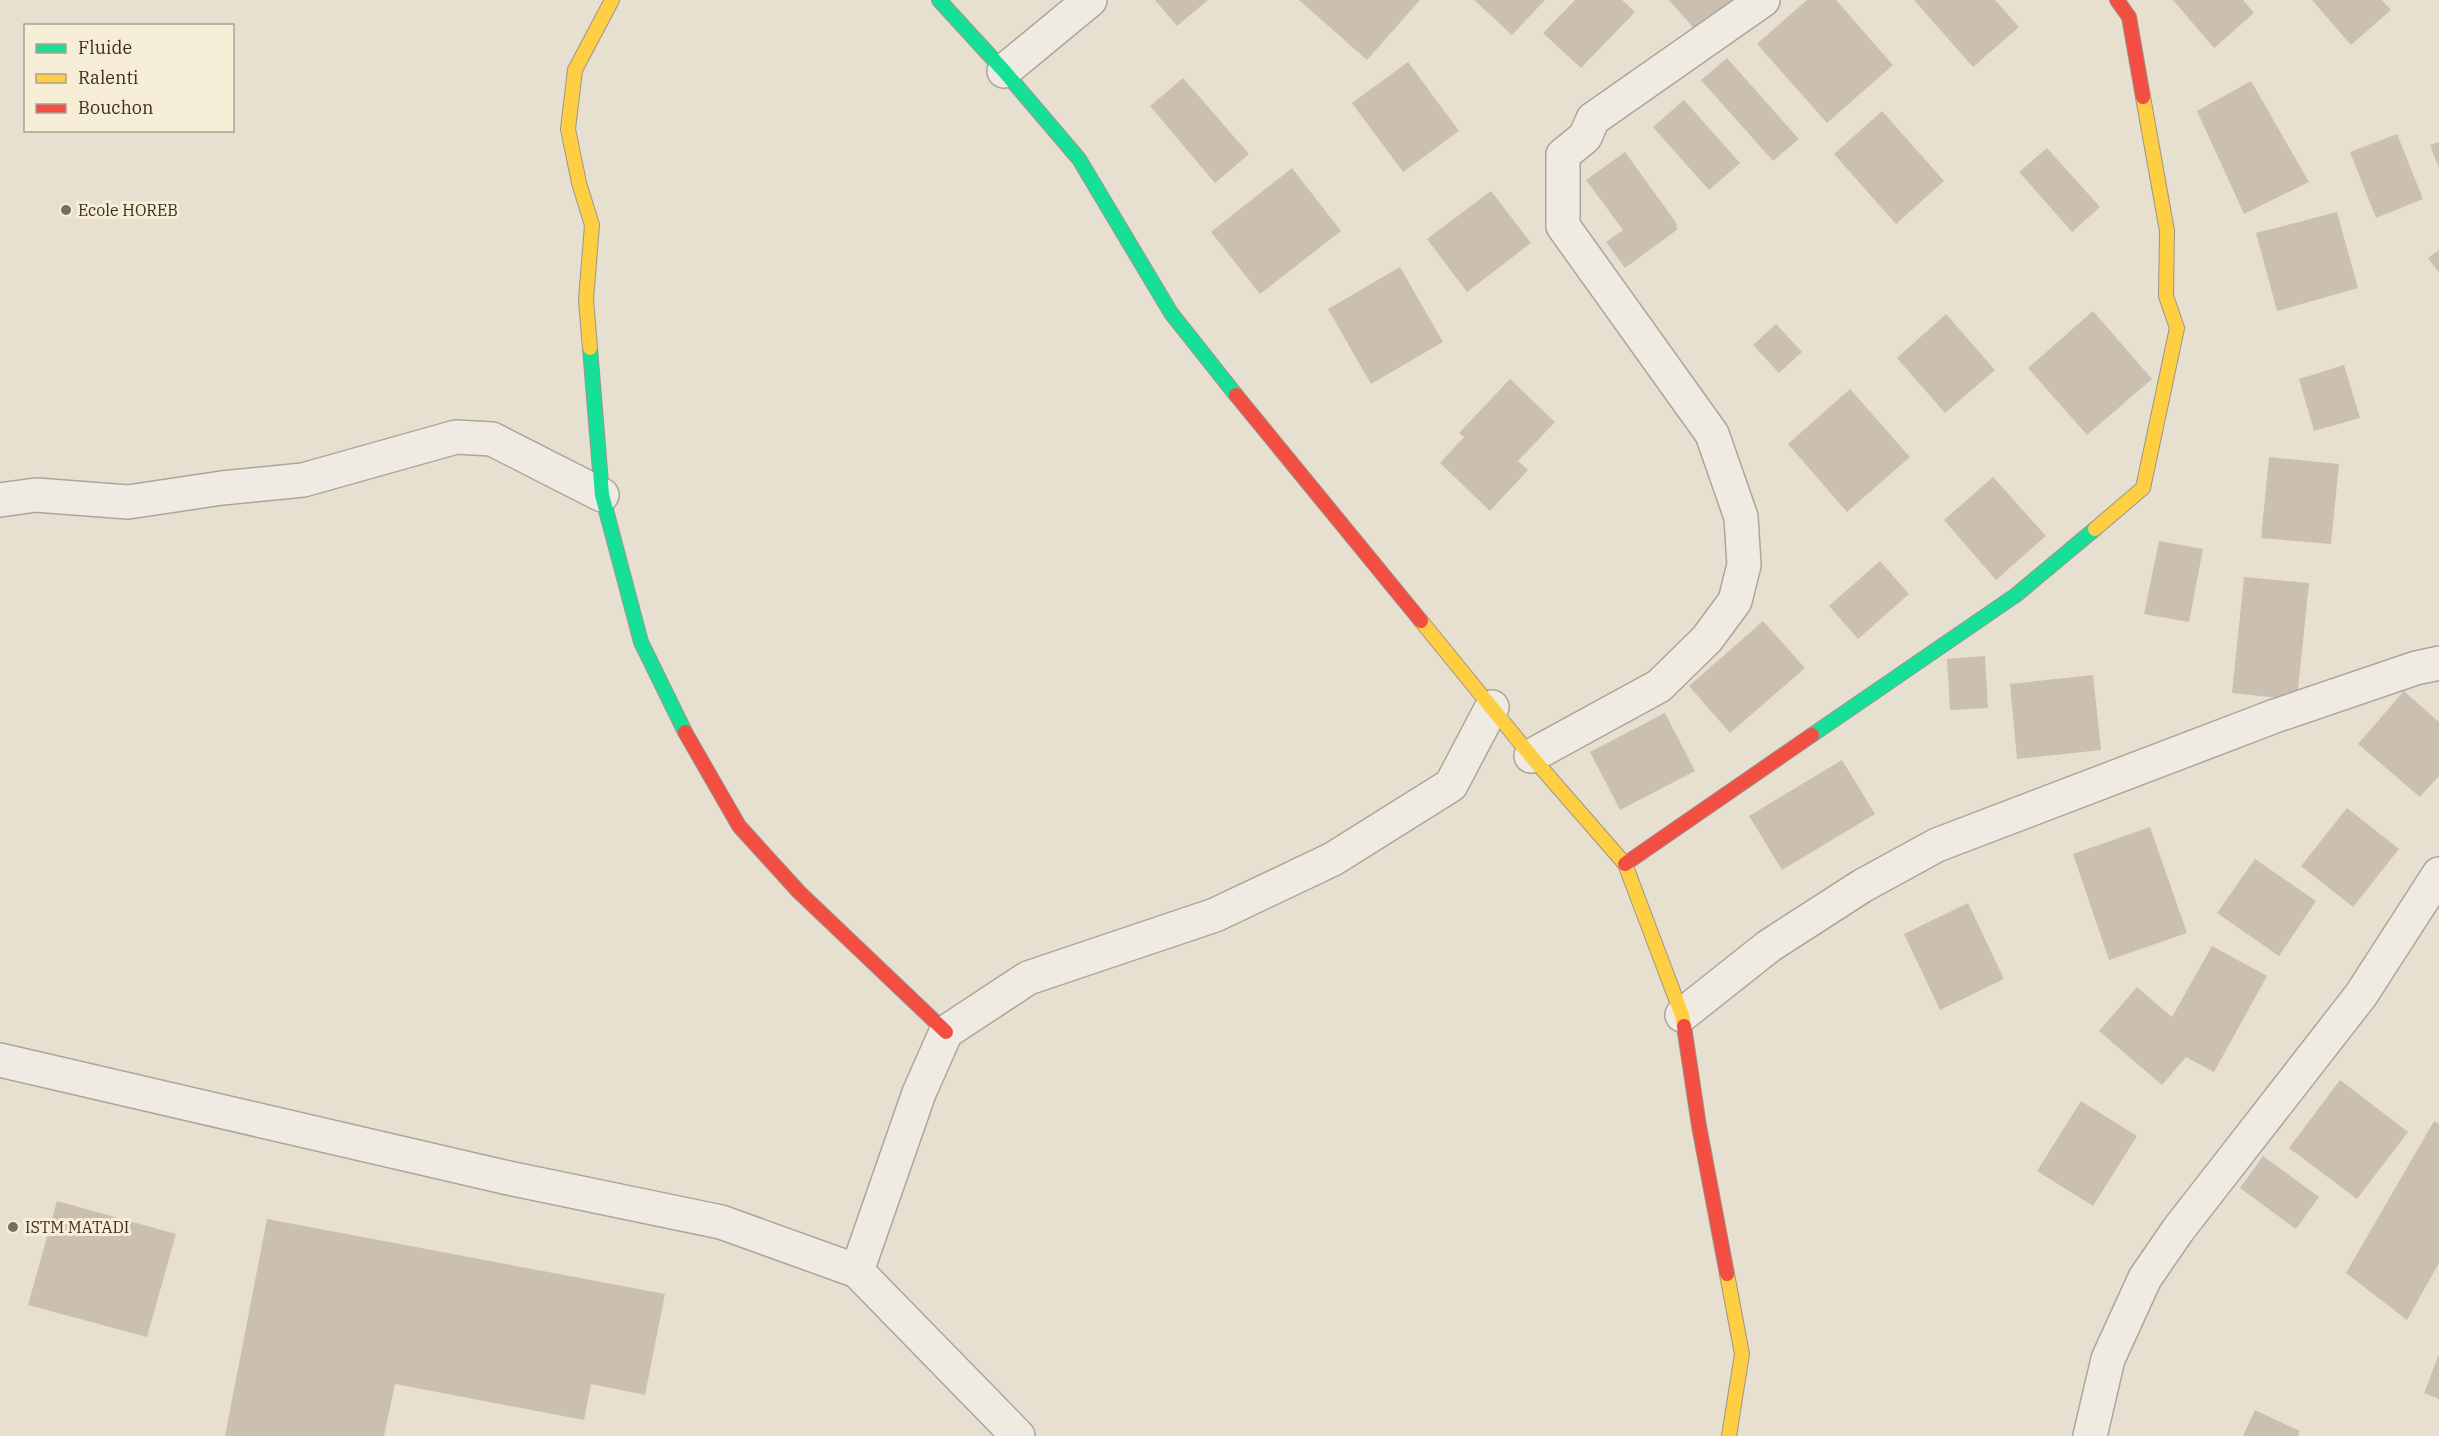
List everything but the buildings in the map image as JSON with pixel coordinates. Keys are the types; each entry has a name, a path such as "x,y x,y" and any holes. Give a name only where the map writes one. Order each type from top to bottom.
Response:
{"street":[{"path":"612,0 575,70 568,129 579,183 592,225 586,300 602,495 641,642 689,741 739,826 799,892 946,1032"},
{"path":"939,0 1004,71 1079,159 1171,313 1394,590 1531,756 1625,864 1682,1015 1699,1126 1742,1354 1729,1436"},
{"path":"1004,71 1090,0"},
{"path":"1531,756 1659,686 1707,639 1735,601 1744,565 1741,517 1712,434 1563,226 1563,155 1585,137 1593,119 1763,0"},
{"path":"1625,864 2016,595 2143,488 2177,328 2166,296 2167,231 2129,17 2117,0"},
{"path":"0,500 36,495 128,502 222,488 303,480 456,437 492,439 602,495"},
{"path":"1682,1015 1769,946 1862,886 1937,845 2275,716 2416,668 2439,663"},
{"path":"857,1271 919,1093 946,1032 1028,978 1215,915 1333,859 1450,784 1492,707"},
{"path":"2090,1436 2108,1359 2145,1278 2178,1230 2361,995 2439,873"},
{"path":"0,1060 504,1177 721,1222 857,1271 1018,1436"}],"traffic: fast":[{"path":"939,0 1004,71 1079,159 1171,313 1236,395"},
{"path":"590,348 602,495 641,642 685,732"},
{"path":"1812,735 2016,595 2095,529"}],"traffic: slow":[{"path":"590,348 586,300 592,225 579,183 568,129 575,70 612,0"},
{"path":"2095,529 2143,488 2177,328 2166,296 2167,231 2143,97"},
{"path":"1421,621 1531,756 1625,864 1682,1015 1684,1026"},
{"path":"1727,1274 1742,1354 1729,1436"}],"traffic: jam":[{"path":"2117,0 2129,17 2143,97"},
{"path":"1236,395 1421,621"},
{"path":"685,732 739,826 799,892 946,1032"},
{"path":"1625,864 1812,735"},
{"path":"1684,1026 1699,1126 1727,1274"}],"place":[{"name":"Ecole HOREB","path":"66,210"},
{"name":"ISTM MATADI","path":"13,1227"}]}
